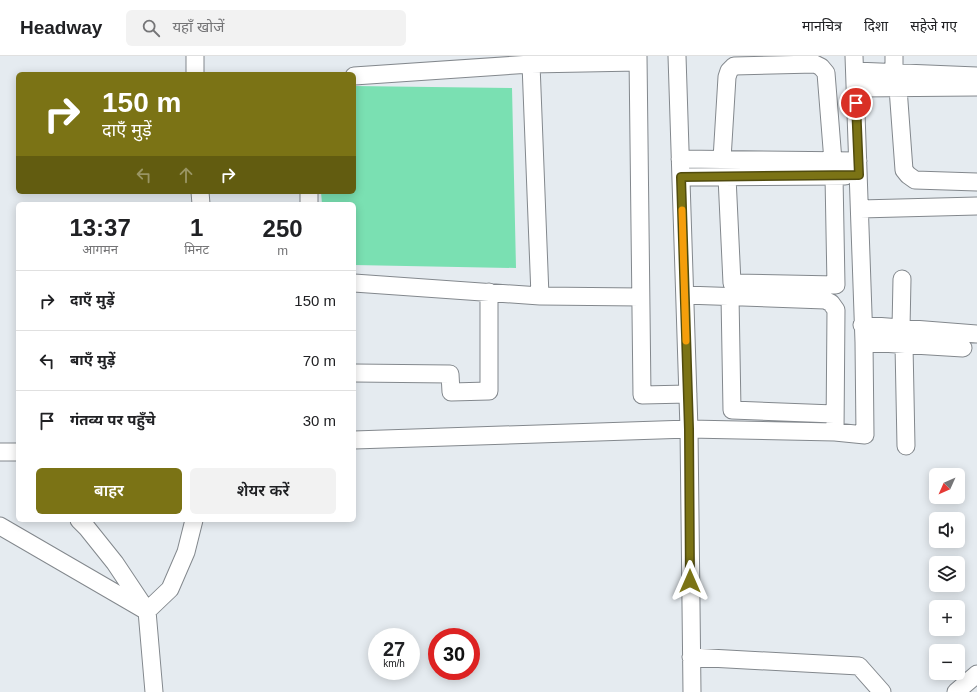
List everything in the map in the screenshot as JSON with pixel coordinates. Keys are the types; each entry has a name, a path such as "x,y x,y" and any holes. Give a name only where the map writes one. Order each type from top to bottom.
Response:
{"street":[{"path":"195,56 196,72"},
{"path":"677,56 689,429 692,692"},
{"path":"356,76 531,64 638,59 642,395 688,394"},
{"path":"531,64 540,296"},
{"path":"722,159 727,77 729,71 734,66 815,64 821,67 826,73 833,169 836,285 732,283 728,177"},
{"path":"356,440 689,429 834,432 865,435 864,342 862,325 859,168 855,72 895,72 977,76"},
{"path":"895,72 977,87"},
{"path":"895,72 904,170 915,180 977,182"},
{"path":"680,159 722,159 833,169"},
{"path":"681,177 728,177 859,168"},
{"path":"860,209 977,206"},
{"path":"901,328 902,279"},
{"path":"356,283 540,296 640,297"},
{"path":"356,373 450,374 451,392 489,391 489,292"},
{"path":"685,295 824,300 831,303 836,310 834,432"},
{"path":"730,296 732,410 834,414"},
{"path":"862,325 977,334"},
{"path":"864,342 963,348"},
{"path":"904,345 906,446"},
{"path":"0,452 16,452"},
{"path":"147,611 170,589 186,552 194,522"},
{"path":"87,523 147,611 154,692"},
{"path":"0,526 147,611"},
{"path":"691,657 859,666 882,692"},
{"path":"956,692 977,674"}],"green space":[{"path":"356,86 512,88 516,268 356,265 356,202 322,202 321,194 356,194"}],"slow traffic":[{"path":"682,210 686,341"}],"route":[{"path":"690,581 689,429 681,177 859,175 856,103"}]}
